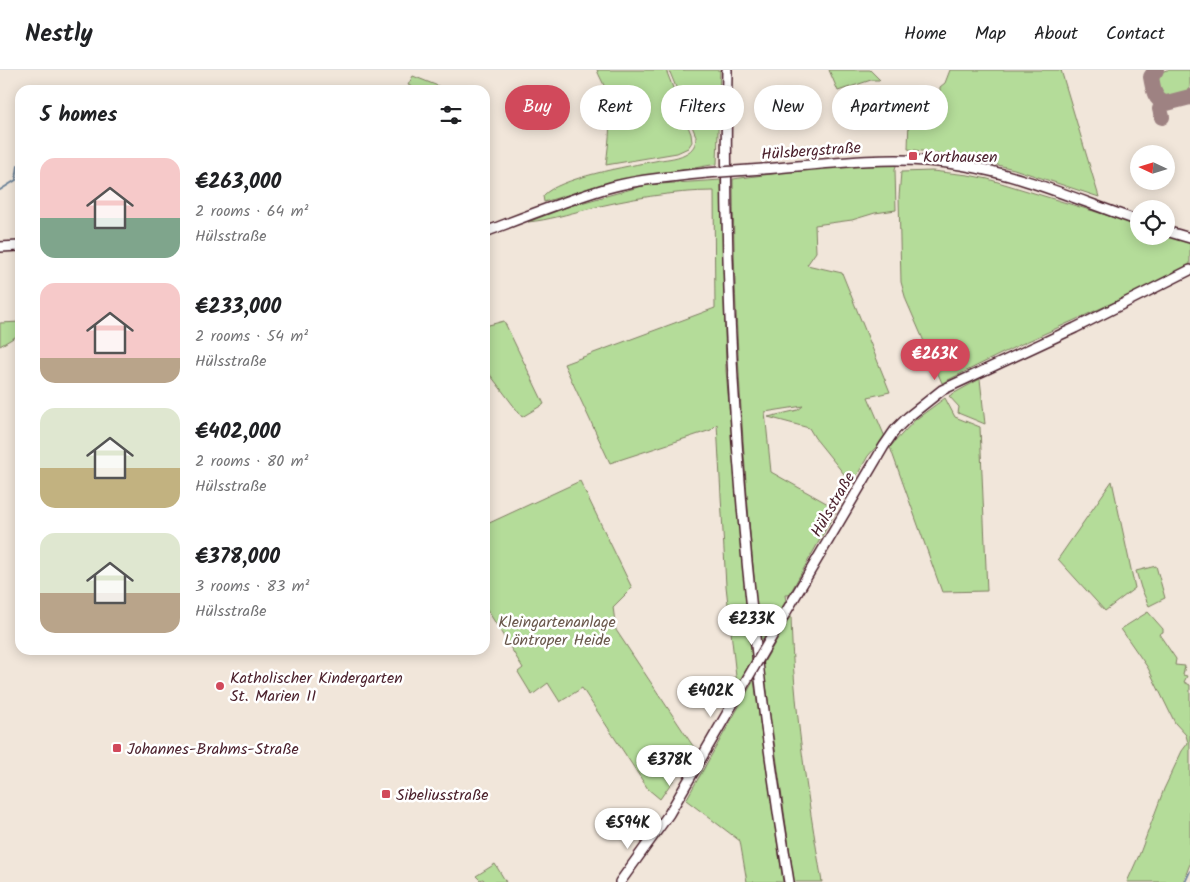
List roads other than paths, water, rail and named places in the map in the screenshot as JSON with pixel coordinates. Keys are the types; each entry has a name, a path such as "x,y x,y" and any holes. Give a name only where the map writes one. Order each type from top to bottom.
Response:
{"street":[{"path":"727,70 728,245 733,380 745,545 765,720 789,882"},
{"name":"Hülsbergstraße","path":"490,230 605,188 635,182 764,168 898,160 960,164 1022,179 1130,218"},
{"path":"1175,234 1190,238"},
{"path":"0,247 15,246"},
{"name":"Hülsstraße","path":"620,882 669,814 786,612 895,430 942,390 1075,328 1190,270"}],"waterway":[{"path":"0,190 15,181"},
{"path":"1185,882 1190,871"}],"place":[{"name":"Korthausen","path":"913,156"},
{"name":"Katholischer Kindergarten St. Marien II","path":"220,686"},
{"name":"Johannes-Brahms-Straße","path":"117,748"},
{"name":"Sibeliusstraße","path":"386,794"}],"park label":[{"name":"Kleingartenanlage Löntroper Heide","path":"557,630"}]}
